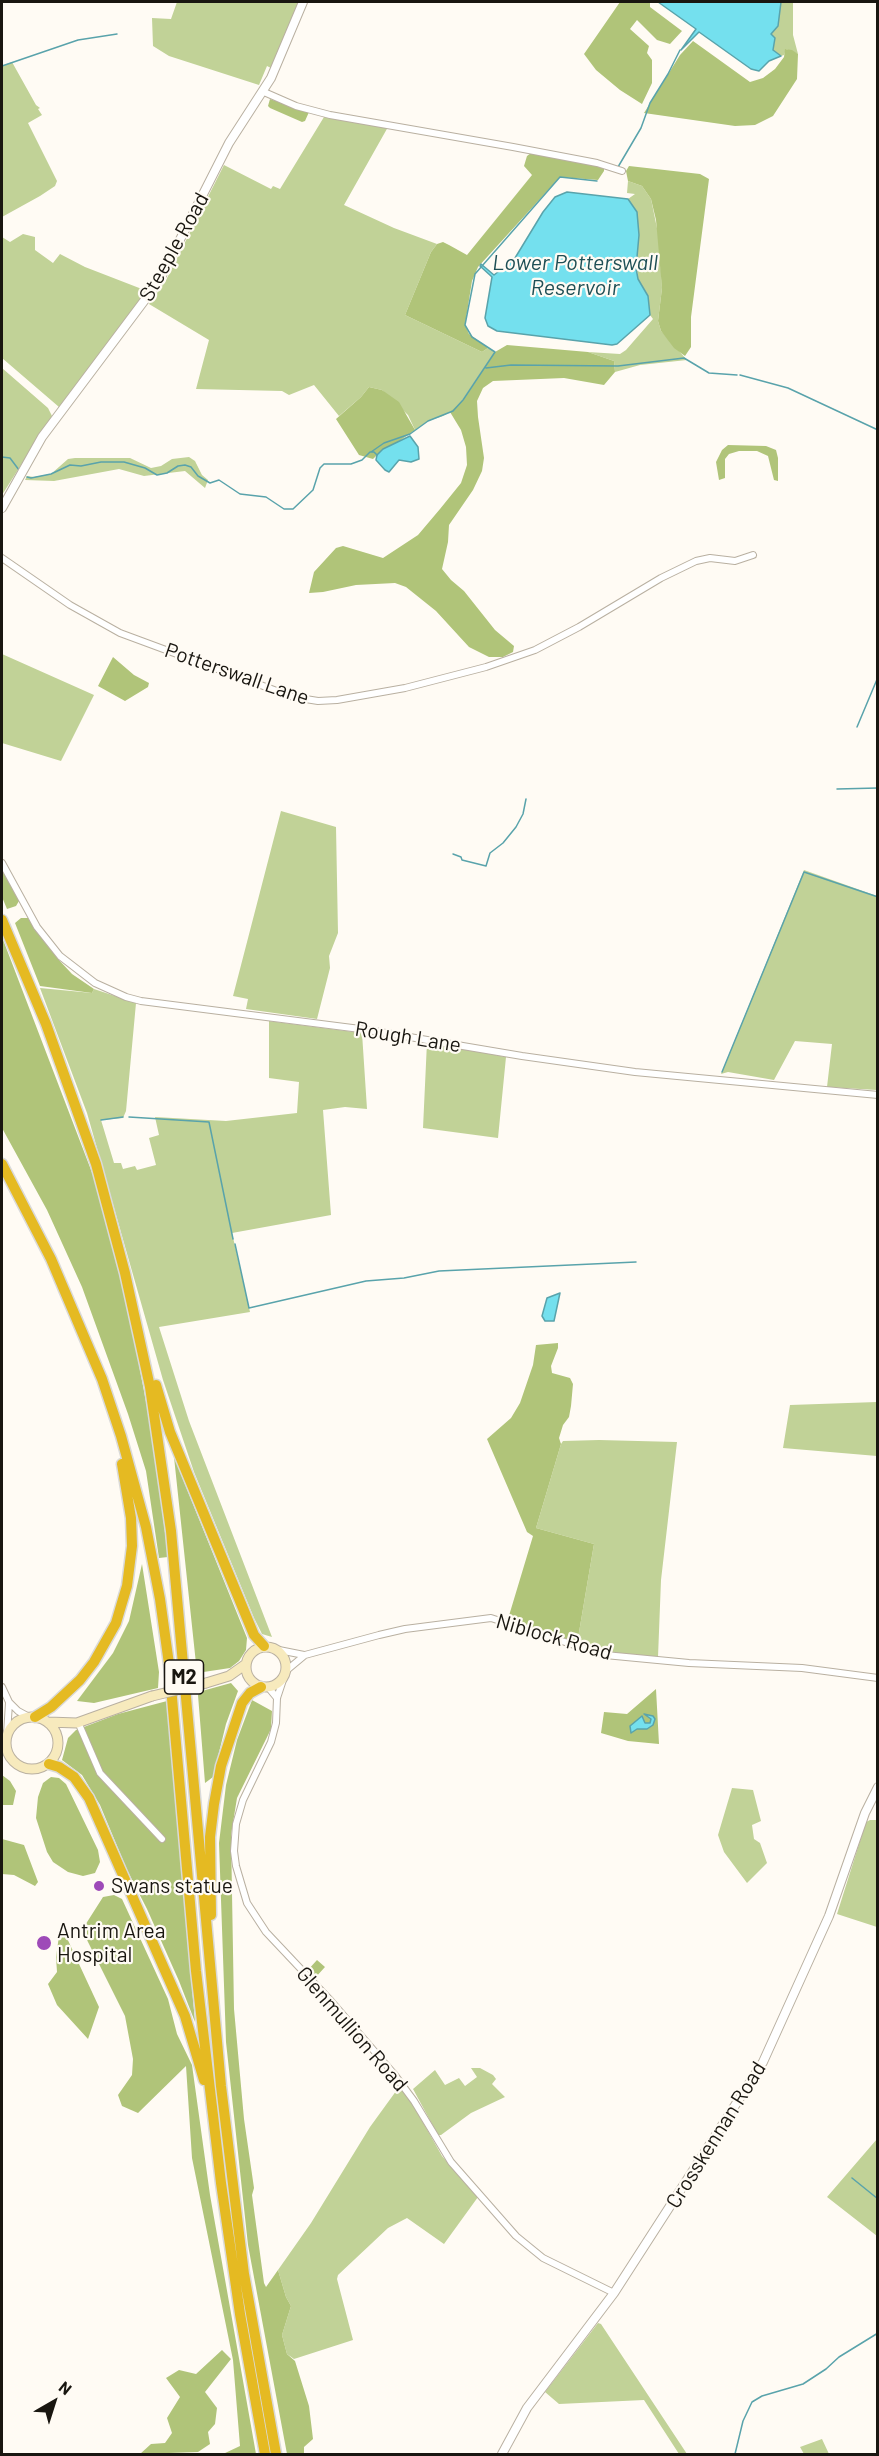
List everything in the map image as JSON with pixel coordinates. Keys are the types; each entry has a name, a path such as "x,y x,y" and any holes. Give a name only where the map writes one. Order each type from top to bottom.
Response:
{"highway":[{"name":"M2","path":"2,920 36,998 96,1164 137,1321 150,1387 171,1531 212,2001 244,2274 276,2454"},
{"name":"M2","path":"2,1164 61,1280 102,1379 134,1484 160,1599 170,1675 196,1971 240,2314 265,2454"},
{"path":"137,1321 170,1432 254,1635 264,1646"},
{"path":"32,1717 51,1707 66,1694 94,1662 116,1623 127,1586 132,1546 131,1518 120,1454 102,1379"},
{"path":"212,2001 210,1870 214,1804 224,1755 242,1703 250,1693 265,1687"},
{"path":"49,1764 60,1767 74,1777 89,1798 185,2016 213,2109"}],"main road":[{"path":"48,1722 57,1733 59,1742 58,1750 49,1764 31,1770 16,1764 6,1755 5,1741 17,1721 32,1717 48,1722 77,1722 152,1696 206,1683 229,1676 246,1664 252,1652 264,1646 279,1650 285,1659 286,1673 280,1682 265,1687 251,1680 229,1676"},
{"path":"246,1664 251,1680"},
{"path":"59,1742 77,1722"}],"street":[{"name":"Steeple Road","path":"2,508 42,438 159,281 229,143 264,92 303,2"},
{"path":"264,92 296,106 330,115 597,163 622,171"},
{"name":"Potterswall Lane","path":"2,558 70,605 120,633 293,697 318,702 405,688 486,667 535,650 579,627 661,578 696,561 710,558 735,561 753,555"},
{"name":"Rough Lane","path":"2,863 37,927 60,956 95,983 141,1001 368,1030 635,1072 878,1095"},
{"name":"Niblock Road","path":"279,1650 305,1655 405,1629 491,1617 605,1655 689,1664 802,1668 878,1678"},
{"name":"Niblock Road","path":"286,1673 305,1655"},
{"name":"Glenmullion Road","path":"286,1673 277,1698 276,1723 271,1742 246,1793 236,1824 234,1851 236,1866 243,1893 252,1912 274,1942 331,2001 394,2074 414,2101 452,2162 516,2236 543,2258 614,2293"},
{"path":"2,1687 9,1702 18,1711 32,1717"},
{"path":"265,1687 277,1698"},
{"path":"5,1741 9,1702"},
{"path":"77,1722 100,1773 162,1839"},
{"name":"Crosskennan Road","path":"502,2454 534,2396 614,2293 764,2062 830,1916 866,1813 878,1787"}],"green space":[{"path":"177,2 299,2 273,69 267,66 259,85 169,56 153,46 152,18 171,19"},
{"path":"620,2 650,2 650,7 682,31 670,44 657,40 637,20 630,29 649,46 647,53 652,60 652,83 642,104 620,90 596,70 584,54"},
{"path":"781,2 793,2 793,35 798,54 786,49 784,55 781,56 773,50 775,38 771,34 778,26"},
{"path":"693,41 750,82 763,78 775,69 784,57 785,49 792,50 798,54 797,79 773,116 755,125 735,126 644,113 680,55"},
{"path":"12,62 36,105 40,108 38,109 42,115 28,123 57,181 55,186 40,196 2,217 2,66"},
{"path":"270,99 309,112 305,121 302,122 270,108 268,106"},
{"path":"324,117 388,127 344,205 394,228 437,244 431,252 405,315 482,352 488,348 495,352 457,408 428,421 415,430 408,415 382,390 369,387 339,416 314,385 289,395 282,391 196,389 209,340 149,304 165,282 224,165 271,189 273,186 280,189"},
{"path":"531,153 601,166 604,171 598,180 560,177 478,267 472,281 465,325 469,334 488,348 482,352 405,315 431,252 437,244 443,242 467,255 532,175 524,166 527,156"},
{"path":"629,166 700,174 709,179 691,317 691,347 685,356 674,348 661,331 658,321 662,288 656,220 651,199 642,186 628,181 626,171"},
{"path":"628,181 642,186 651,199 659,238 662,288 658,321 661,331 687,360 640,365 615,372 614,361 588,352 620,354 653,319 650,315 648,296 638,279 637,212 628,199 635,194 627,193"},
{"path":"23,234 35,237 35,250 53,263 60,254 85,267 147,291 59,407 2,358 2,237 10,242"},
{"path":"507,345 588,352 614,361 615,372 604,385 564,378 493,381 483,388 477,401 484,458 482,471 473,490 449,525 442,569 464,591 495,630 514,646 513,652 503,657 489,657 469,647 436,611 406,587 395,583 356,585 309,593 314,572 336,548 343,546 383,558 418,535 461,483 467,465 466,447 461,430 450,412 463,400 495,352"},
{"path":"2,368 48,408 52,416 2,495"},
{"path":"369,387 382,390 399,402 415,430 395,444 383,449 373,459 359,455 336,419"},
{"path":"728,445 766,446 776,450 778,481 774,480 768,456 757,451 739,451 729,454 725,459 725,478 719,480 716,462 722,450"},
{"path":"189,457 195,461 202,475 208,480 205,488 185,471 144,476 119,469 54,481 25,480 27,476 51,474 68,459 75,458 130,458 151,468 161,466 172,459"},
{"path":"2,654 94,695 61,761 2,743"},
{"path":"113,657 134,675 149,683 148,687 125,701 98,686"},
{"path":"281,811 336,827 338,933 329,956 330,968 317,1019 246,1009 248,999 233,996"},
{"path":"2,867 19,901 16,906 7,909 2,897"},
{"path":"804,870 877,896 877,1090 827,1087 832,1044 795,1041 774,1080 728,1072 721,1074"},
{"path":"21,918 28,918 58,959 72,974 94,989 92,993 40,986 15,923"},
{"path":"2,937 96,1183 126,1296 154,1444 168,1557 159,1558 146,1471 82,1287 47,1210 2,1128"},
{"path":"40,988 92,993 94,989 136,1003 126,1111 123,1118 101,1120 114,1163 121,1163 123,1169 135,1166 137,1170 156,1165 149,1138 159,1135 155,1117 226,1121 297,1113 299,1082 269,1078 269,1021 362,1033 367,1109 345,1107 323,1110 331,1215 232,1233 250,1312 159,1327 189,1421 272,1637 262,1634 254,1618 194,1472 163,1380 87,1113"},
{"path":"427,1042 506,1057 498,1138 423,1128"},
{"path":"558,1343 551,1366 552,1373 570,1378 573,1384 571,1406 569,1417 563,1425 559,1438 561,1444 536,1528 594,1544 577,1644 508,1619 533,1536 527,1532 487,1439 511,1418 520,1403 533,1365 536,1345"},
{"path":"877,1402 877,1456 783,1448 790,1405"},
{"path":"563,1441 677,1442 661,1580 658,1657 610,1653 577,1644 594,1544 536,1528"},
{"path":"174,1457 247,1638 246,1650 239,1661 230,1668 197,1673"},
{"path":"142,1564 159,1672 158,1688 94,1703 77,1701 113,1653 129,1621"},
{"path":"231,1683 238,1691 226,1724 213,1777 205,1783 198,1695 202,1691"},
{"path":"656,1689 659,1744 628,1741 601,1733 604,1712 627,1714"},
{"path":"252,1700 272,1711 271,1729 237,1798 231,1835 234,2009 244,2119 254,2188 252,2195 264,2283 266,2287 278,2270 291,2306 282,2335 287,2354 295,2361 309,2406 313,2439 304,2447 304,2454 287,2454 248,2245 226,2042 219,1843 226,1785 237,1740"},
{"path":"167,1701 195,2022 100,1805 82,1775 62,1760 68,1738 76,1730 118,1714"},
{"path":"2,1775 10,1781 16,1791 13,1805 2,1805"},
{"path":"51,1777 59,1778 66,1784 98,1850 100,1862 95,1873 83,1876 68,1872 53,1862 47,1852 36,1818 38,1797 43,1783"},
{"path":"732,1788 753,1790 761,1821 752,1825 754,1839 760,1843 767,1863 747,1883 724,1852 718,1835"},
{"path":"877,1820 877,1927 837,1914 866,1822"},
{"path":"2,1839 24,1845 38,1882 35,1886 14,1875 2,1874"},
{"path":"114,1895 122,1899 168,1999 177,2034 192,2065 210,2195 256,2454 223,2454 240,2446 233,2360 192,2158 186,2066 138,2113 122,2106 118,2095 132,2075 133,2059 125,2016 82,1930 103,1897"},
{"path":"60,1929 66,1936 99,2007 88,2039 57,2005 48,1984 57,1972 56,1957"},
{"path":"317,1960 325,1967 315,1978 307,1971"},
{"path":"471,2068 480,2068 493,2075 496,2079 492,2084 505,2097 471,2113 438,2135 413,2089 435,2070 445,2085 459,2078 465,2086 477,2077"},
{"path":"399,2087 411,2101 442,2156 478,2197 444,2244 407,2218 388,2228 338,2275 337,2279 353,2340 294,2359 287,2354 282,2335 291,2306 278,2270 311,2223 370,2127"},
{"path":"877,2139 877,2236 827,2197"},
{"path":"598,2323 601,2324 687,2454 679,2454 644,2400 559,2404 545,2392"},
{"path":"222,2350 231,2359 205,2392 217,2408 215,2424 208,2432 210,2444 198,2452 140,2454 151,2444 165,2443 172,2433 167,2418 180,2397 166,2378 179,2370 196,2374"},
{"path":"822,2439 829,2454 804,2454 800,2447"}],"water":[{"path":"658,2 781,2 778,26 771,34 775,38 773,50 781,56 769,61 759,71 751,69 699,32 681,50 696,29"},
{"name":"Lower Potterswall Reservoir","path":"567,192 628,199 637,212 639,235 636,268 638,279 648,296 650,315 617,344 497,331 488,326 485,318 492,277 480,266 481,264 494,275 508,264 515,258 543,212 555,197"},
{"path":"410,436 418,447 419,459 411,462 399,460 389,472 385,470 376,460 377,455 383,449"},
{"path":"560,1293 554,1321 545,1321 542,1316 547,1298"},
{"path":"644,1714 653,1716 655,1719 653,1725 631,1733 630,1726 642,1716 645,1723 650,1723 651,1719"}],"waterway":[{"path":"2,66 78,40 117,34"},
{"path":"618,167 641,128 650,103 680,50"},
{"path":"371,452 384,443 410,434 428,421 453,411 463,400 495,352 472,337 465,325 475,274 560,177 597,181"},
{"path":"486,368 511,365 618,366 684,358 709,373 737,375"},
{"path":"740,375 788,388 878,430"},
{"path":"27,477 51,474 70,465 81,466 101,462 124,462 145,468 157,475 185,465 191,467 198,476 210,483 219,480 240,494 266,497 284,509 293,509 313,490 320,468 324,464 351,464 362,460 370,452 377,455"},
{"path":"2,457 10,458 19,470"},
{"path":"857,727 878,677"},
{"path":"837,789 878,788"},
{"path":"453,854 461,857 462,860 486,866 490,853 503,843 516,827 523,814 526,799"},
{"path":"722,1072 804,872 878,897"},
{"path":"101,1120 123,1117"},
{"path":"129,1117 209,1122 233,1239"},
{"path":"235,1244 249,1308 366,1281 404,1278 439,1271 636,1262"},
{"path":"852,2178 878,2199"},
{"path":"735,2454 743,2421 752,2402 762,2396 803,2384 826,2369 839,2357 878,2333"}],"place":[{"name":"Swans statue","path":"99,1886"},
{"name":"Antrim Area Hospital","path":"44,1943"}]}
